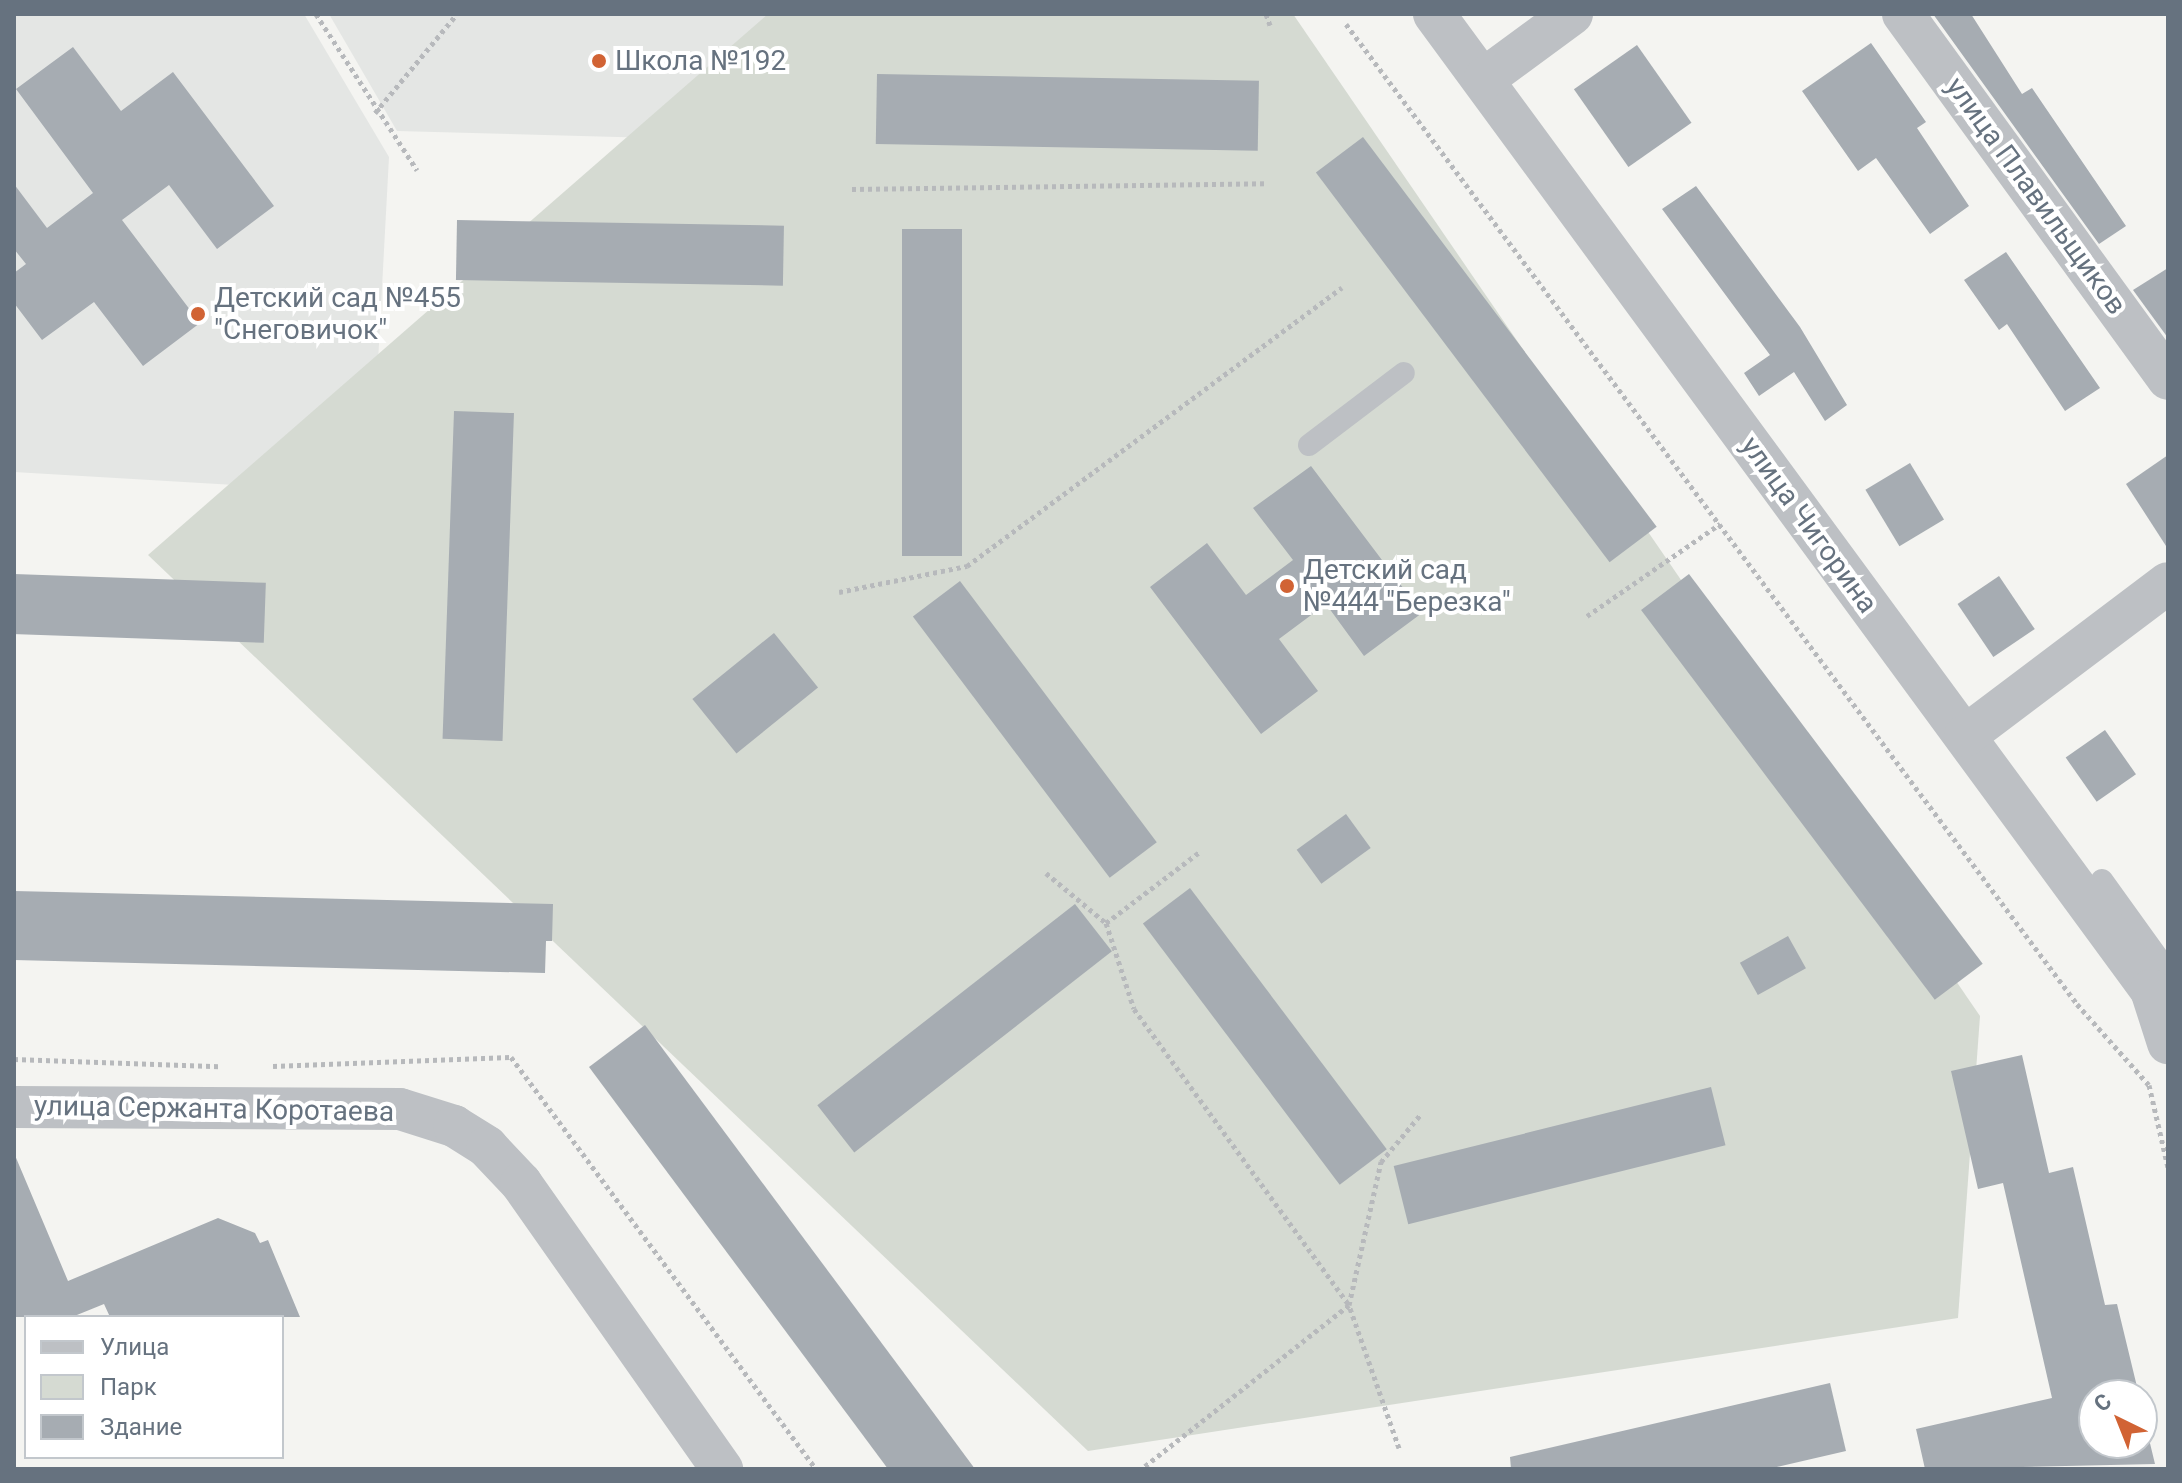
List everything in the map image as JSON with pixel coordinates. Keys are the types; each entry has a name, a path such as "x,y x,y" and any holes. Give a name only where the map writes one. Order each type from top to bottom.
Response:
{"street":[{"name":"улица Чигорина","path":"1434,14 1485,78 2151,990 2168,1043"},
{"path":"1485,78 1572,14"},
{"name":"улица Плавильщиков","path":"1903,14 2168,379"},
{"path":"1965,736 2168,583"},
{"name":"улица Сержанта Коротаева","path":"14,1107 400,1109 454,1126 487,1147 521,1183 722,1469"}],"lane":[{"path":"1309,445 1404,373"},
{"path":"2102,880 2168,972"}],"path":[{"path":"316,14 375,113 417,170"},
{"path":"375,113 457,14"},
{"path":"1266,14 1270,25"},
{"path":"1346,24 2077,1004 2149,1085 2168,1167"},
{"path":"852,189 1267,183"},
{"path":"839,592 967,566 1342,287"},
{"path":"1587,616 1720,524"},
{"path":"1106,923 1201,851"},
{"path":"1046,873 1106,923 1134,1009 1349,1305 1399,1448"},
{"path":"1141,1469 1349,1305 1381,1162 1421,1114"}],"shaded area":[{"name":"Детский сад №455 \"Снеговичок\"","path":"14,14 304,14 389,157 371,493 14,472"},
{"name":"Школа №192","path":"329,14 843,14 839,143 397,131"}],"green space":[{"path":"768,14 1293,14 1980,1016 1958,1318 1088,1451 148,555"}],"building":[{"path":"1933,14 1971,14 2022,94 2032,88 2126,226 2099,244"},
{"path":"1871,43 1926,122 1917,128 1969,206 1930,234 1876,158 1858,171 1802,91"},
{"path":"1637,45 1691,123 1628,167 1574,89"},
{"path":"73,47 121,111 173,72 274,206 217,249 169,185 122,220 200,323 143,366 94,302 42,340 14,303 14,273 26,264 14,249 14,184 47,228 93,193 16,89"},
{"path":"877,74 1259,81 1258,151 876,144"},
{"path":"1363,137 1657,527 1610,562 1316,173"},
{"path":"1696,186 1800,327 1847,405 1825,421 1794,372 1759,396 1744,373 1770,355 1662,209"},
{"path":"457,220 784,226 783,286 456,280"},
{"path":"902,229 962,229 962,556 902,556"},
{"path":"2006,252 2100,388 2065,411 2007,324 1999,330 1964,280"},
{"path":"2168,268 2168,338 2133,290"},
{"path":"454,411 514,413 503,741 443,739"},
{"path":"2168,455 2168,549 2126,484"},
{"path":"1910,463 1944,520 1899,546 1865,490"},
{"path":"1311,466 1422,613 1364,656 1326,604 1279,639 1318,691 1261,734 1150,587 1207,543 1246,595 1293,560 1253,508"},
{"path":"14,574 266,583 264,643 14,634"},
{"path":"1689,574 1983,964 1935,1000 1641,610"},
{"path":"1999,576 2035,629 1993,657 1958,604"},
{"path":"960,581 1157,842 1110,878 913,617"},
{"path":"774,633 818,687 736,753 692,699"},
{"path":"2105,730 2136,774 2097,802 2066,758"},
{"path":"1346,814 1371,848 1321,884 1297,850"},
{"path":"1190,888 1387,1149 1340,1185 1143,924"},
{"path":"14,891 553,904 552,941 546,941 545,973 14,960"},
{"path":"1075,904 1112,951 854,1153 817,1105"},
{"path":"1788,936 1806,968 1758,995 1740,963"},
{"path":"645,1025 975,1469 888,1469 589,1067"},
{"path":"2022,1055 2049,1173 2073,1167 2105,1305 2117,1304 2135,1379 2078,1379 2078,1459 2154,1459 2155,1464 1925,1469 1916,1429 2052,1398 2003,1183 1978,1189 1951,1071"},
{"path":"1711,1087 1726,1145 1408,1224 1394,1166"},
{"path":"14,1153 68,1281 218,1218 255,1233 260,1243 268,1240 300,1317 109,1315 104,1304 77,1315 14,1317"},
{"path":"1830,1383 1846,1451 1768,1469 1511,1469 1510,1457"}],"place":[{"name":"Школа №192","path":"599,61"},
{"name":"Детский сад №455 \"Снеговичок\"","path":"198,314"},
{"name":"Детский сад №444 \"Березка\"","path":"1287,586"}]}
